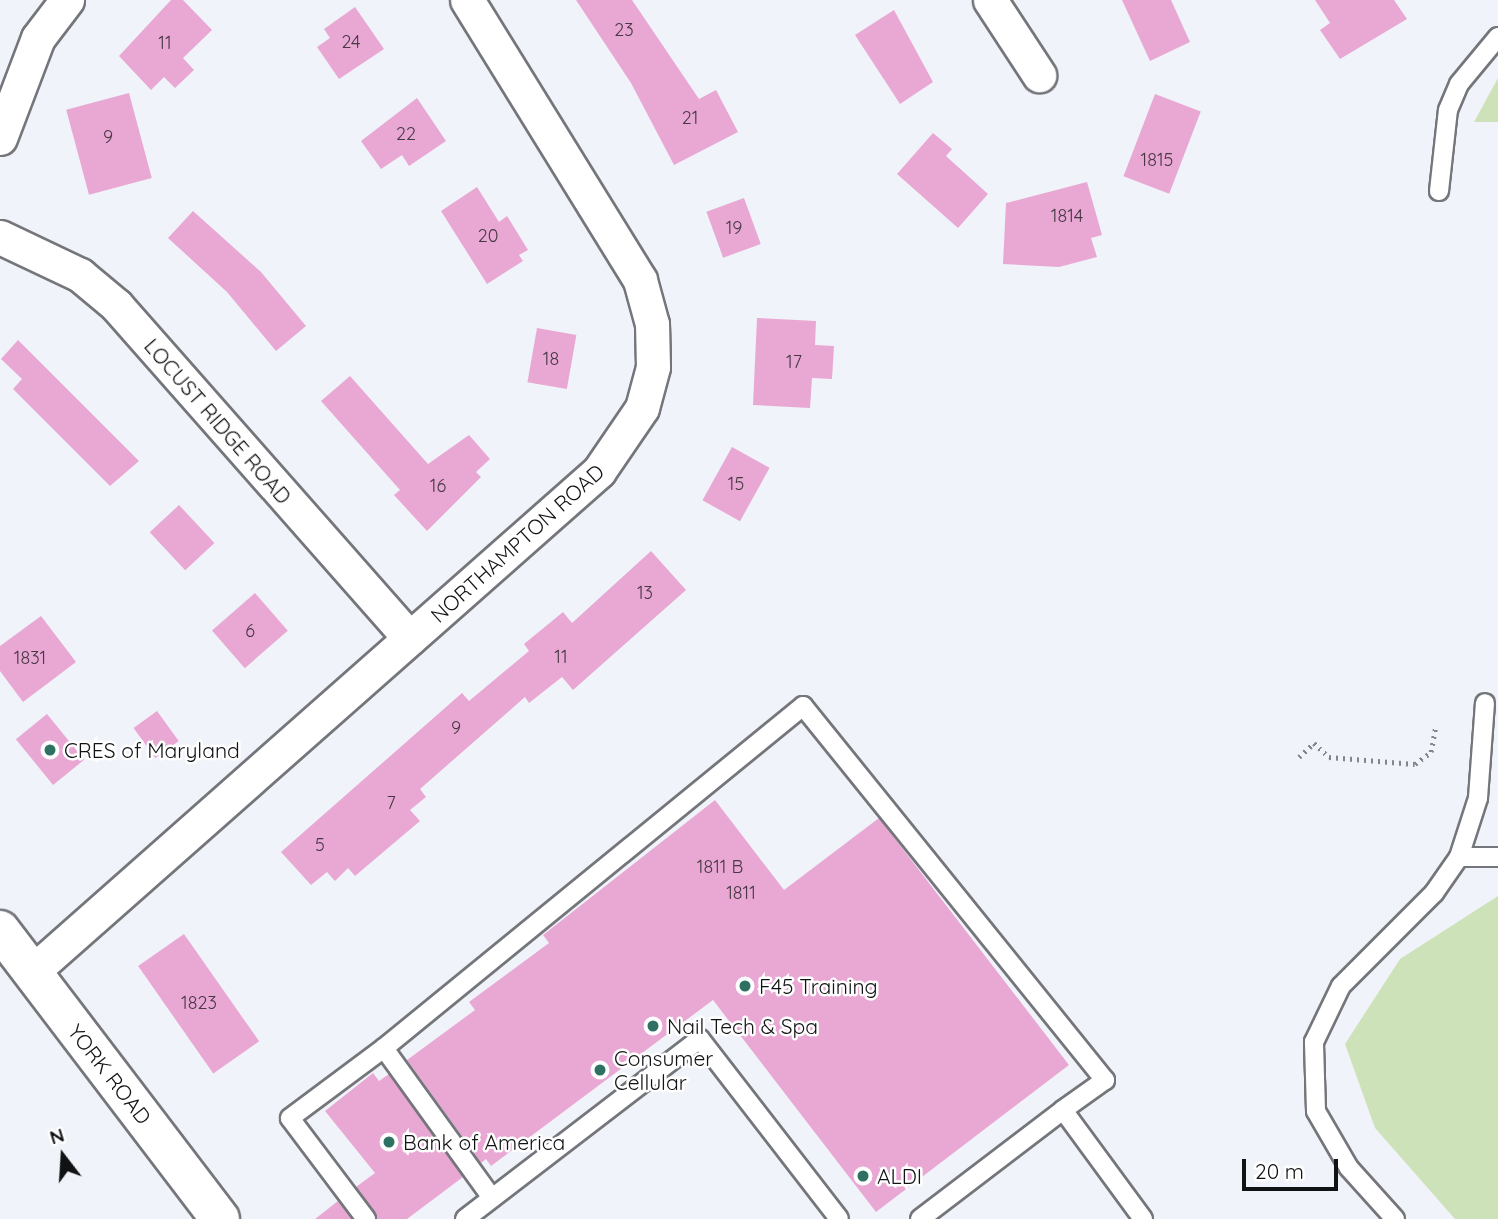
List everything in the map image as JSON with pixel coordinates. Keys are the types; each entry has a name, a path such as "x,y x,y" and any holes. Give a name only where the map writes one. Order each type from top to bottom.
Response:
{"main road":[{"name":"YORK ROAD","path":"0,930 220,1219"}],"street":[{"path":"0,138 38,38 67,0"},
{"name":"NORTHAMPTON ROAD","path":"32,972 607,462 642,408 653,367 652,324 622,242 467,0"},
{"path":"990,0 1039,75"},
{"name":"LOCUST RIDGE ROAD","path":"0,237 80,275 116,305 410,638"}],"lane":[{"path":"1439,191 1448,110 1459,84 1498,37"},
{"path":"1395,1219 1349,1168 1316,1111 1314,1042 1341,986 1434,893 1459,857 1478,798 1485,703"},
{"path":"366,1219 290,1118 384,1048 803,706 1105,1080 920,1219"},
{"path":"1459,857 1498,857"},
{"path":"464,1219 700,1039 839,1219"},
{"path":"384,1048 492,1198"},
{"path":"1063,1110 1143,1219"}],"path":[{"path":"1299,757 1314,743 1329,757 1415,764 1432,752 1436,725"}],"green space":[{"path":"1498,78 1498,122 1474,122"},
{"path":"1498,896 1498,1219 1455,1219 1375,1128 1345,1044 1400,959"}],"building":[{"path":"171,0 183,0 212,30 183,58 194,70 175,88 164,77 151,90 119,56"},
{"path":"576,0 632,0 699,99 716,90 738,132 674,165 631,83"},
{"path":"1122,0 1171,0 1190,42 1150,61"},
{"path":"1315,0 1394,0 1407,19 1340,59 1320,30 1330,23"},
{"path":"355,7 384,49 339,79 317,47 330,38 324,29"},
{"path":"894,10 933,82 900,104 855,35"},
{"path":"129,93 152,178 89,195 66,110"},
{"path":"1155,94 1201,112 1169,194 1123,176"},
{"path":"417,98 446,141 409,166 402,155 381,169 361,141"},
{"path":"933,133 952,149 946,156 988,194 958,228 897,174"},
{"path":"1087,182 1102,235 1091,238 1097,257 1059,267 1003,264 1006,203"},
{"path":"477,187 499,222 507,216 528,250 519,255 523,261 487,284 441,211"},
{"path":"744,198 761,244 723,258 706,212"},
{"path":"193,211 261,272 306,326 276,351 227,292 168,238"},
{"path":"757,318 816,321 815,345 834,346 832,379 812,378 810,408 753,405"},
{"path":"537,328 576,335 567,389 527,382"},
{"path":"18,340 139,461 110,486 13,389 22,379 1,359"},
{"path":"350,376 428,464 469,435 490,459 476,472 481,477 427,531 394,495 400,490 321,401"},
{"path":"732,447 770,468 740,521 702,500"},
{"path":"179,505 214,543 185,570 150,532"},
{"path":"651,551 686,590 573,690 562,677 529,703 525,697 420,789 426,797 410,810 420,821 355,876 348,868 335,881 327,872 311,885 281,852 462,693 469,701 529,651 524,644 563,612 572,623"},
{"path":"255,593 288,631 245,668 212,630"},
{"path":"41,616 76,662 23,702 0,671 0,646"},
{"path":"157,711 179,741 155,758 134,728"},
{"name":"CRES of Maryland","path":"47,714 84,760 53,785 16,739"},
{"path":"715,800 784,890 879,818 1069,1065 876,1212 713,1000 491,1166 486,1159 481,1163 407,1060 475,1010 469,1002 549,943 543,935"},
{"path":"184,934 259,1041 213,1073 138,966"},
{"name":"Bank of America","path":"373,1073 379,1081 389,1074 463,1177 407,1219 377,1219 356,1187 375,1173 325,1111"},
{"path":"338,1201 352,1219 315,1219"}],"place":[{"name":"CRES of Maryland","path":"50,750"},
{"name":"F45 Training","path":"745,986"},
{"name":"Nail Tech & Spa","path":"653,1026"},
{"name":"Consumer Cellular","path":"600,1070"},
{"name":"Bank of America","path":"389,1142"},
{"name":"ALDI","path":"863,1176"}]}
